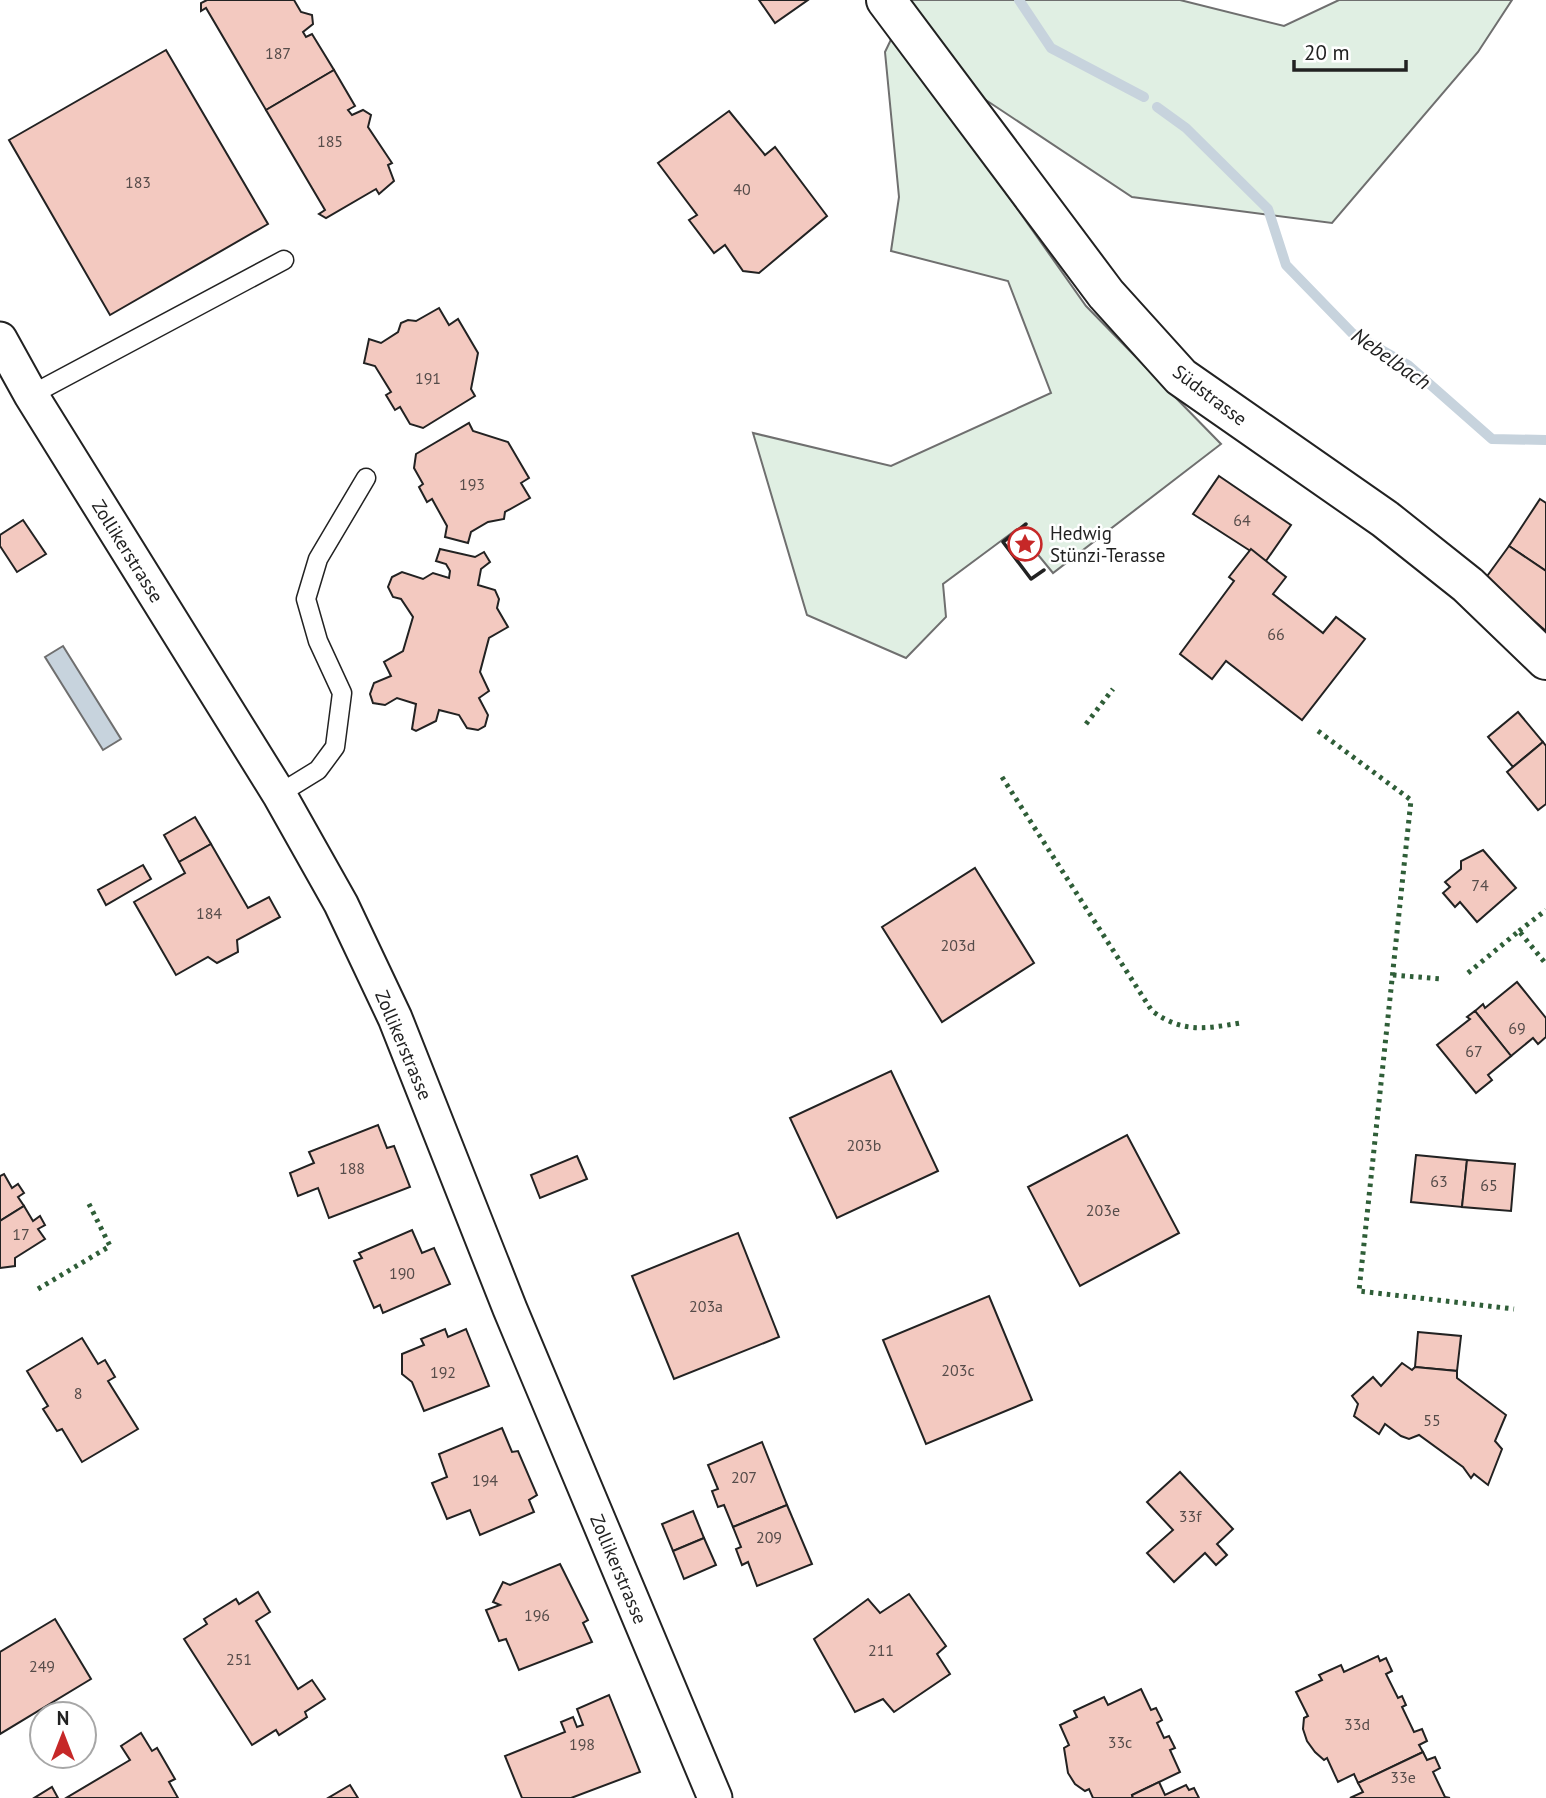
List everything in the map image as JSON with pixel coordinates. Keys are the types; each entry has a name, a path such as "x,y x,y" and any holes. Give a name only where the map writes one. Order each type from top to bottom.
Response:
{"street":[{"name":"Südstrasse","path":"886,0 1106,294 1181,377 1385,519 1468,585 1546,660"},
{"name":"Zollikerstrasse","path":"0,339 31,395 279,794 341,904 395,1018 510,1309 715,1798"}],"lane":[{"path":"31,395 284,260"},
{"path":"279,794 318,770 335,747 342,693 318,641 306,599 318,559 366,478"}],"green space":[{"path":"910,0 1180,0 1284,26 1339,0 1512,0 1478,52 1332,223 1132,197 900,43 1086,306 1221,444 1053,573 1017,529 943,584 946,617 906,658 807,615 753,433 891,466 1051,393 1008,281 891,251 899,197 885,52"}],"shaded area":[{"path":"63,646 121,739 103,750 45,657"}],"building":[{"path":"207,0 294,0 301,12 312,15 313,24 303,32 306,37 312,34 334,70 266,110 206,8 201,11 201,3"},
{"path":"759,0 808,0 775,23"},
{"path":"166,50 268,224 110,315 9,140"},
{"path":"334,70 355,106 348,110 352,115 363,110 371,115 368,127 392,163 388,165 394,181 379,194 376,189 326,218 319,214 325,210 266,110"},
{"path":"729,111 765,155 775,147 827,216 759,273 743,271 725,245 714,253 689,220 697,215 658,163"},
{"path":"439,308 449,325 458,319 478,353 471,389 475,396 423,428 410,424 400,407 395,410 386,395 391,392 375,366 364,363 369,339 381,343 398,332 401,323 416,321"},
{"path":"469,423 473,431 508,442 529,478 521,483 530,498 505,512 504,519 488,522 471,532 468,543 445,537 447,526 432,499 427,502 419,487 423,484 414,468 416,454"},
{"path":"1219,476 1291,525 1266,561 1193,514"},
{"path":"1540,499 1546,503 1546,571 1509,546"},
{"path":"23,520 46,554 17,572 0,546 0,535"},
{"path":"1509,546 1546,571 1546,631 1485,579"},
{"path":"440,549 475,557 484,552 490,562 481,569 478,585 495,590 499,599 497,608 508,627 489,638 480,672 489,691 479,698 488,715 485,726 478,730 467,728 459,715 439,710 436,721 416,731 412,729 416,704 397,698 385,705 373,703 370,694 374,683 391,676 384,662 403,651 413,617 401,599 393,597 388,587 392,577 402,572 423,579 433,573 449,578 450,571 446,564 436,561"},
{"path":"1251,549 1286,577 1273,594 1323,633 1336,617 1365,639 1302,720 1226,661 1212,679 1180,654 1234,581 1229,577"},
{"path":"1518,712 1543,742 1513,767 1488,737"},
{"path":"1543,742 1546,746 1546,804 1538,810 1507,772"},
{"path":"195,817 211,844 179,862 164,835"},
{"path":"211,844 248,908 269,897 280,917 237,940 238,952 217,963 208,957 176,975 134,902 185,873 179,862"},
{"path":"1483,850 1516,888 1477,922 1460,902 1455,907 1443,893 1450,887 1445,882 1461,869 1461,861"},
{"path":"143,865 151,879 106,905 98,890"},
{"path":"975,868 1034,963 942,1022 882,927"},
{"path":"1517,982 1546,1018 1546,1037 1538,1044 1533,1038 1511,1056 1475,1011 1483,1004 1485,1008"},
{"path":"1475,1011 1511,1056 1488,1075 1492,1080 1476,1093 1437,1045 1470,1019 1467,1017"},
{"path":"891,1071 938,1171 837,1218 790,1118"},
{"path":"378,1125 387,1148 394,1146 410,1187 329,1218 318,1188 298,1196 290,1173 314,1163 309,1152"},
{"path":"1127,1135 1179,1233 1080,1286 1028,1187"},
{"path":"1416,1155 1467,1160 1462,1207 1411,1202"},
{"path":"577,1156 587,1179 540,1198 531,1175"},
{"path":"1467,1160 1515,1164 1511,1211 1462,1207"},
{"path":"4,1174 12,1188 18,1184 24,1193 18,1197 24,1206 0,1221 0,1176"},
{"path":"24,1206 33,1221 40,1216 45,1225 38,1229 45,1239 15,1258 15,1266 0,1268 0,1221"},
{"path":"412,1230 422,1253 434,1248 450,1284 383,1313 380,1305 374,1308 354,1261 362,1258 359,1253"},
{"path":"738,1233 779,1337 674,1379 632,1276"},
{"path":"989,1296 1032,1400 926,1444 883,1340"},
{"path":"445,1329 448,1337 466,1329 489,1386 424,1411 412,1382 402,1374 402,1354 424,1345 421,1339"},
{"path":"1418,1332 1461,1336 1457,1371 1415,1367"},
{"path":"82,1338 98,1364 105,1360 115,1377 108,1381 138,1429 82,1462 62,1429 57,1431 43,1409 48,1406 27,1371"},
{"path":"1402,1363 1412,1370 1415,1367 1457,1371 1457,1378 1506,1415 1495,1441 1502,1449 1488,1485 1474,1474 1471,1478 1463,1467 1419,1435 1409,1439 1385,1424 1379,1434 1354,1416 1358,1404 1352,1396 1373,1377 1381,1386"},
{"path":"502,1428 512,1452 518,1451 537,1495 529,1500 534,1512 480,1535 470,1510 447,1519 432,1483 447,1477 439,1454"},
{"path":"762,1442 787,1505 733,1527 724,1505 718,1507 712,1491 718,1489 708,1465"},
{"path":"1180,1472 1233,1529 1217,1544 1227,1555 1216,1565 1205,1553 1174,1582 1147,1553 1173,1530 1147,1502"},
{"path":"787,1505 812,1564 757,1586 748,1562 742,1565 736,1549 741,1547 733,1527"},
{"path":"693,1511 704,1538 673,1551 662,1524"},
{"path":"704,1538 716,1565 684,1579 673,1551"},
{"path":"560,1564 588,1620 583,1623 592,1642 519,1670 506,1639 499,1641 486,1610 500,1605 493,1602 503,1582 510,1585"},
{"path":"258,1592 270,1612 256,1621 298,1689 312,1680 325,1699 305,1712 307,1717 279,1735 276,1730 252,1745 184,1639 207,1624 204,1619 236,1599 239,1604"},
{"path":"909,1594 946,1646 937,1654 950,1674 894,1712 883,1699 855,1712 814,1639 868,1599 880,1613"},
{"path":"55,1619 91,1679 56,1700 28,1700 28,1717 0,1734 0,1652"},
{"path":"1378,1656 1380,1661 1386,1658 1392,1671 1386,1674 1398,1698 1402,1696 1406,1705 1402,1707 1414,1732 1422,1729 1427,1741 1419,1745 1423,1752 1358,1783 1354,1774 1338,1782 1327,1758 1324,1760 1307,1741 1303,1729 1304,1718 1308,1716 1296,1692 1322,1680 1319,1675 1341,1665 1344,1672"},
{"path":"1141,1689 1151,1710 1156,1708 1162,1720 1157,1723 1164,1738 1169,1736 1175,1748 1170,1750 1180,1772 1132,1795 1133,1798 1093,1798 1089,1789 1085,1791 1075,1784 1068,1773 1064,1748 1069,1745 1060,1725 1077,1717 1074,1711 1104,1697 1108,1705"},
{"path":"609,1695 640,1772 571,1798 522,1798 505,1756 565,1732 561,1722 573,1717 577,1727 583,1725 577,1709"},
{"path":"141,1733 152,1751 157,1748 175,1779 169,1782 178,1798 66,1798 130,1760 121,1746"},
{"path":"1423,1752 1427,1760 1435,1757 1440,1768 1433,1772 1445,1797 1450,1798 1350,1798 1363,1792 1358,1783"},
{"path":"1159,1782 1165,1795 1186,1785 1189,1790 1194,1788 1199,1798 1133,1798 1132,1795"},
{"path":"350,1785 358,1798 328,1798"},
{"path":"52,1787 58,1798 34,1798"}],"waterway":[{"name":"Nebelbach","path":"1019,0 1051,48 1144,97"},
{"name":"Nebelbach","path":"1157,107 1186,128 1268,209 1286,265 1352,333 1408,365 1492,439 1546,440"}],"hedge":[{"path":"1086,724 1113,689"},
{"path":"1318,731 1411,800 1359,1291 1514,1309"},
{"path":"1002,777 1152,1011 1174,1023 1194,1028 1240,1023"},
{"path":"1519,931 1546,910"},
{"path":"1468,973 1519,931 1546,964"},
{"path":"1393,975 1442,979"},
{"path":"38,1289 110,1246 88,1202"}],"wall":[{"path":"1026,524 1003,542 1031,579 1044,570"}],"place":[{"name":"Hedwig Stünzi-Terasse","path":"1025,544"}]}
